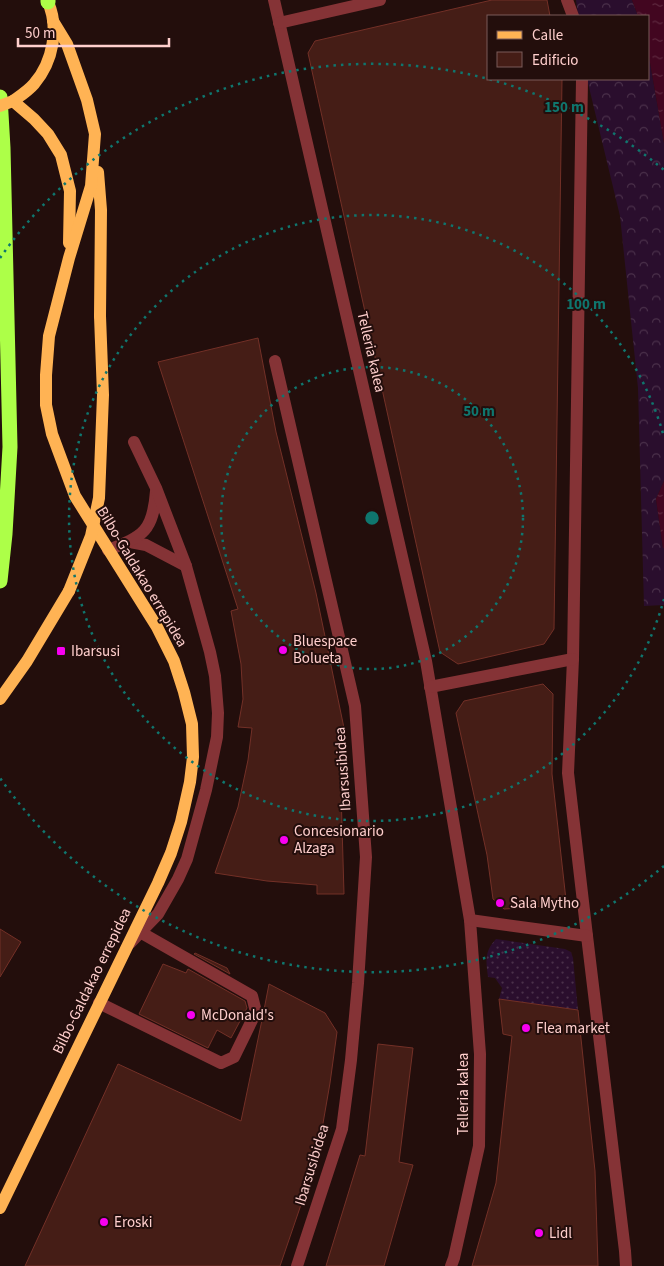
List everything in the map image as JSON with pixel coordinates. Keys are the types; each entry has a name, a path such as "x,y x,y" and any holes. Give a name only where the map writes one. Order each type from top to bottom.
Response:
{"highway":[{"path":"0,581 10,447 3,148 6,99"}],"main road":[{"path":"0,106 6,99 22,95 34,85 46,67 54,40 54,21 48,1"},
{"name":"Bilbo-Galdakao errepidea","path":"0,1208 158,883 181,822 190,782 193,757 192,724 174,661 157,627 75,496 52,434 46,405 46,375 50,336 69,258 91,186 95,134 87,100 71,53 54,21"},
{"name":"Bilbo-Galdakao errepidea","path":"6,99 34,119 48,134 61,155 70,191 69,258"},
{"path":"0,699 27,661 69,591 92,536 98,498 103,395 100,316 102,210 95,134"}],"street":[{"name":"Telleria kalea","path":"274,0 421,641 470,920 480,1054 479,1146 451,1266"},
{"path":"279,23 380,0"},
{"path":"568,0 573,15"},
{"path":"582,80 573,659 568,773 626,1266"},
{"name":"Ibarsusibidea","path":"274,361 355,706 366,857 358,983 342,1129 297,1266"},
{"path":"127,946 158,914 187,859 206,790 217,737 218,713 215,676 210,652 186,566 156,488 134,442"},
{"path":"108,550 130,542 146,530 155,507 156,488"},
{"path":"130,542 146,545 186,566"},
{"path":"430,687 573,659"},
{"path":"470,920 587,936"},
{"path":"99,1003 221,1063 234,1056 256,1012 252,996 140,932"}],"green space":[{"path":"576,0 632,0 638,15 578,15"},
{"path":"649,57 664,143 664,481 656,499 664,548 664,605 644,606 638,388 620,216 587,80 649,80"},
{"path":"496,939 565,949 571,952 578,1010 499,999 502,988 495,978 488,977 487,966 489,948"}],"water":[{"path":"632,0 664,0 664,143 649,57 649,15 638,15"},
{"path":"664,481 664,548 663,548 656,499"}],"building":[{"path":"492,0 547,0 550,15 487,15 487,80 562,80 554,629 544,644 458,664 440,652 308,53 315,41"},
{"path":"258,338 276,432 316,593 344,728 340,757 344,894 317,894 317,885 267,881 215,873 238,807 248,760 252,728 238,727 243,699 241,664 231,611 238,609 158,362"},
{"path":"543,684 553,694 552,774 566,900 536,907 504,909 493,899 487,855 456,713 464,701"},
{"path":"0,929 21,942 0,977"},
{"path":"194,954 227,968 230,974"},
{"name":"McDonald's","path":"163,964 186,973 188,969 245,1001 247,1008 231,1038 217,1030 208,1048 139,1014"},
{"path":"269,984 325,1013 337,1032 322,1129 305,1193 280,1266 25,1266 118,1064 241,1121"},
{"path":"499,999 578,1010 595,1171 598,1266 472,1266 496,1183 512,1036 503,1034"},
{"path":"378,1044 413,1048 399,1162 413,1165 384,1266 326,1266 360,1155 365,1156"}],"place":[{"name":"Bluespace Bolueta","path":"283,650"},
{"name":"Ibarsusi","path":"61,651"},
{"name":"Concesionario Alzaga","path":"284,840"},
{"name":"Sala Mytho","path":"500,903"},
{"name":"McDonald's","path":"191,1015"},
{"name":"Flea market","path":"526,1028"},
{"name":"Eroski","path":"104,1222"},
{"name":"Lidl","path":"539,1233"}]}
